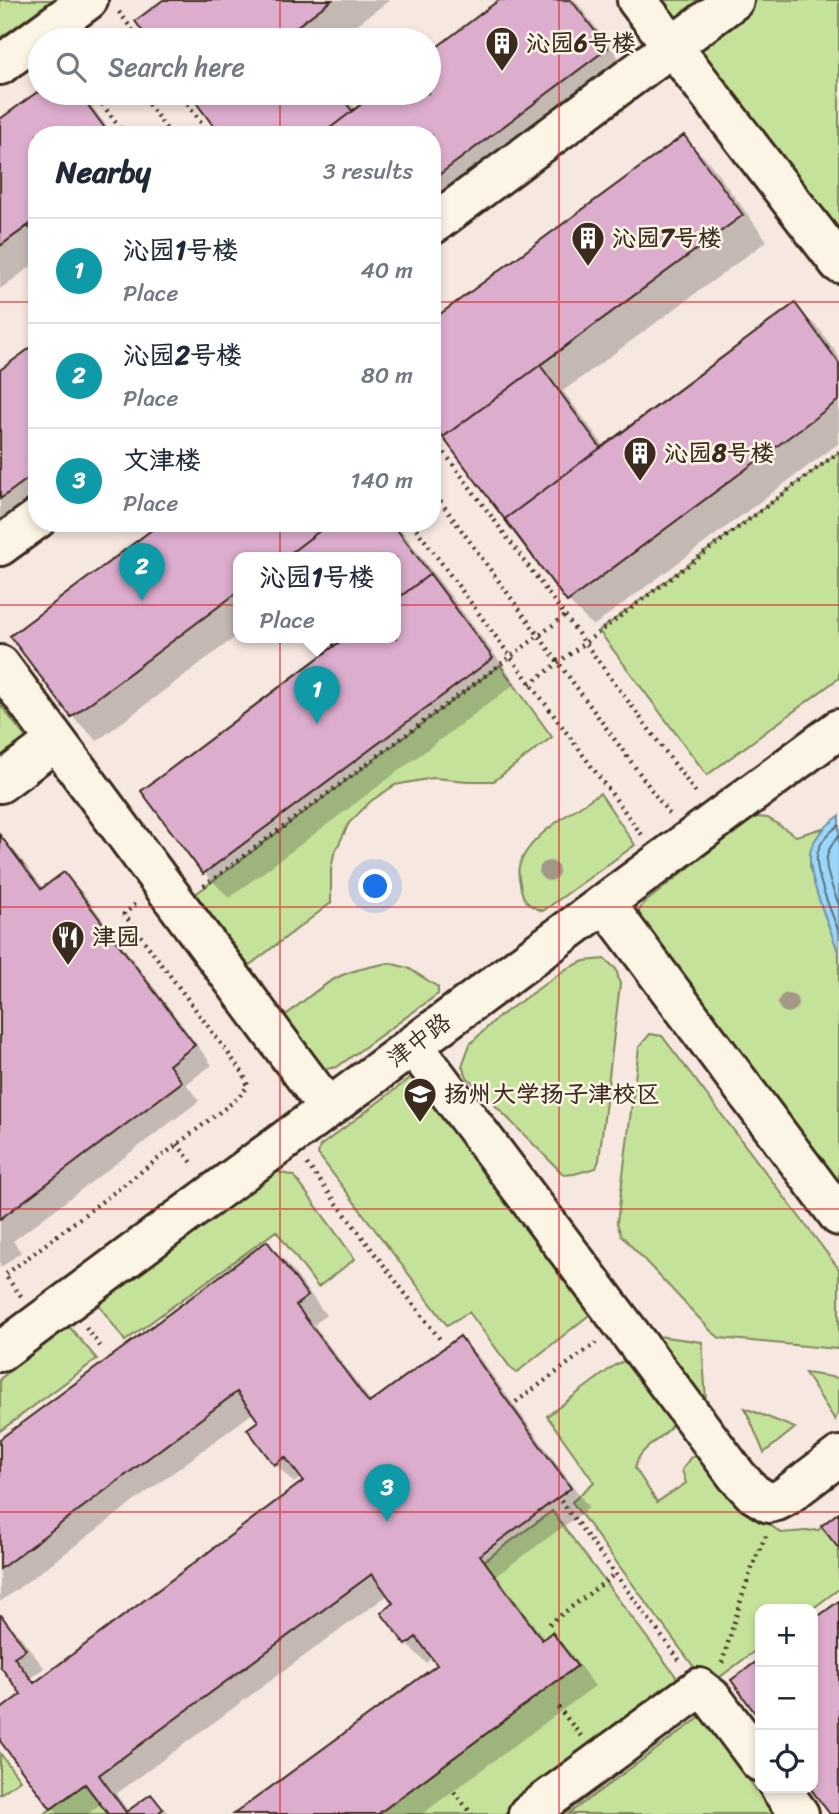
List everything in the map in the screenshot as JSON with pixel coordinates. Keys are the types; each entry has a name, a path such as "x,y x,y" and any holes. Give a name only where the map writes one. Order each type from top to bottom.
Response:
{"lane":[{"path":"637,0 839,263"},
{"path":"441,218 734,0"},
{"path":"64,28 103,5"},
{"path":"0,65 28,49"},
{"path":"0,546 28,526"},
{"path":"0,665 328,1108"},
{"name":"津中路","path":"0,1352 839,729"},
{"path":"0,783 56,741"},
{"path":"605,903 839,1216"},
{"path":"412,1045 737,1476 753,1493 768,1503 777,1501 839,1456"},
{"path":"527,1814 706,1693 755,1756"},
{"path":"783,1793 799,1814"}],"path":[{"path":"103,5 127,28"},
{"path":"103,105 118,126"},
{"path":"149,105 164,126"},
{"path":"188,105 203,126"},
{"path":"441,448 585,643 689,841"},
{"path":"530,684 839,452"},
{"path":"441,503 689,841"},
{"path":"419,532 530,684 689,841"},
{"path":"41,1322 5,1275 237,1099 248,1086 243,1073 124,914 170,895 565,616"},
{"path":"287,1138 442,1342"},
{"path":"516,1402 622,1323"},
{"path":"706,1693 757,1554 786,1496"},
{"path":"561,1502 706,1693"},
{"path":"549,1624 615,1574"},
{"path":"454,1792 472,1814"}],"green space":[{"path":"0,0 52,0 0,38"},
{"path":"649,0 718,0 674,33"},
{"path":"756,0 839,0 839,235 695,45"},
{"path":"839,452 839,678 707,775 599,631"},
{"path":"500,665 552,737 494,781 433,778 395,785 371,801 349,823 334,854 331,903 243,970 189,899"},
{"path":"0,704 28,741 0,762"},
{"path":"600,793 635,845 543,911 531,906 524,897 519,878 518,869 524,856 542,834"},
{"path":"756,817 768,818 796,836 823,828 811,849 810,869 839,954 839,1195 635,918 643,904"},
{"path":"605,959 616,969 620,984 599,1160 596,1168 564,1175 467,1077 462,1066 470,1044 497,1018 566,969 584,961"},
{"path":"389,963 408,968 438,987 438,994 337,1067 325,1069 314,1066 280,1020 332,980 358,970"},
{"path":"650,1034 662,1036 839,1269 837,1349 720,1338 621,1235 617,1223 639,1047"},
{"path":"413,1076 590,1310 588,1316 516,1373 469,1312 447,1325 318,1154 320,1146"},
{"path":"274,1171 294,1176 355,1259 318,1287 276,1231 125,1341 96,1301"},
{"path":"67,1324 97,1359 0,1431 0,1379"},
{"path":"643,1334 702,1342 707,1416"},
{"path":"626,1360 675,1418 666,1432 642,1453 635,1468 657,1502 686,1483 682,1470 690,1458 703,1452 758,1516 781,1533 818,1530 839,1514 839,1589 818,1605 755,1604 755,1651 708,1686 572,1502 594,1482 547,1416 615,1365"},
{"path":"805,1373 839,1378 839,1411 835,1420"},
{"path":"745,1408 795,1428 764,1453"},
{"path":"552,1511 684,1687 510,1814 378,1814 577,1666 552,1632 542,1640 484,1561"},
{"path":"702,1716 755,1788 755,1793 759,1793 774,1814 568,1814"},
{"path":"0,1753 20,1780 0,1794"},
{"path":"85,1784 108,1814 44,1814"}],"water":[{"path":"839,816 839,954 815,886 810,859 816,839 826,826"}],"building":[{"path":"163,0 332,0 295,28 140,28 135,21"},
{"path":"163,0 332,0 295,28 140,28 135,21"},
{"name":"沁园6号楼","path":"499,0 571,0 608,48 441,173 441,126 213,126 198,105 348,105 352,111 360,105 441,105 441,44"},
{"name":"沁园6号楼","path":"499,0 571,0 608,48 441,173 441,126 333,126 360,105 441,105 441,44"},
{"path":"28,99 28,105 88,105 103,126 28,126 28,226 0,246 0,119"},
{"path":"28,99 28,105 88,105 103,126 28,126 28,226 0,246 0,119"},
{"path":"684,135 743,215 540,365 601,448 795,303 839,363 839,400 567,602 441,435 441,313"},
{"name":"沁园7号楼","path":"684,135 743,215 443,437 441,313"},
{"name":"沁园8号楼","path":"795,303 839,363 839,400 567,602 505,519"},
{"path":"28,350 28,479 0,499 0,370"},
{"path":"28,350 28,479 0,499 0,370"},
{"path":"149,532 399,532 493,658 203,874 141,791 334,646 332,643 401,643 401,552 233,552 233,596 71,717 10,636"},
{"path":"149,532 318,532 292,552 233,552 233,596 71,717 10,636"},
{"path":"430,574 493,658 203,874 141,791 338,643 401,643 401,596"},
{"name":"津园","path":"0,835 41,889 64,872 195,1045 169,1065 182,1082 0,1219"},
{"path":"267,1241 308,1296 296,1305 369,1403 460,1336 571,1488 480,1555 542,1640 552,1632 577,1666 378,1814 234,1814 437,1665 416,1637 406,1645 381,1613 393,1603 372,1574 99,1775 126,1812 151,1794 163,1809 157,1814 108,1814 85,1784 51,1809 0,1741 0,1710 21,1694 0,1666 0,1616 26,1649 14,1657 34,1683 303,1481 285,1457 274,1465 247,1429 258,1421 237,1392 0,1569 0,1439"},
{"path":"839,1512 839,1549 821,1526"},
{"path":"839,1601 839,1814 830,1814 814,1793 818,1793 818,1616"},
{"path":"755,1663 755,1713 731,1680"}],"place":[{"name":"沁园6号楼","path":"502,73"},
{"name":"沁园7号楼","path":"588,268"},
{"name":"沁园8号楼","path":"640,483"},
{"name":"沁园2号楼","path":"142,601"},
{"name":"沁园1号楼","path":"317,724"},
{"name":"津园","path":"68,967"},
{"name":"扬州大学扬子津校区","path":"420,1124"},
{"name":"文津楼","path":"387,1522"}]}
